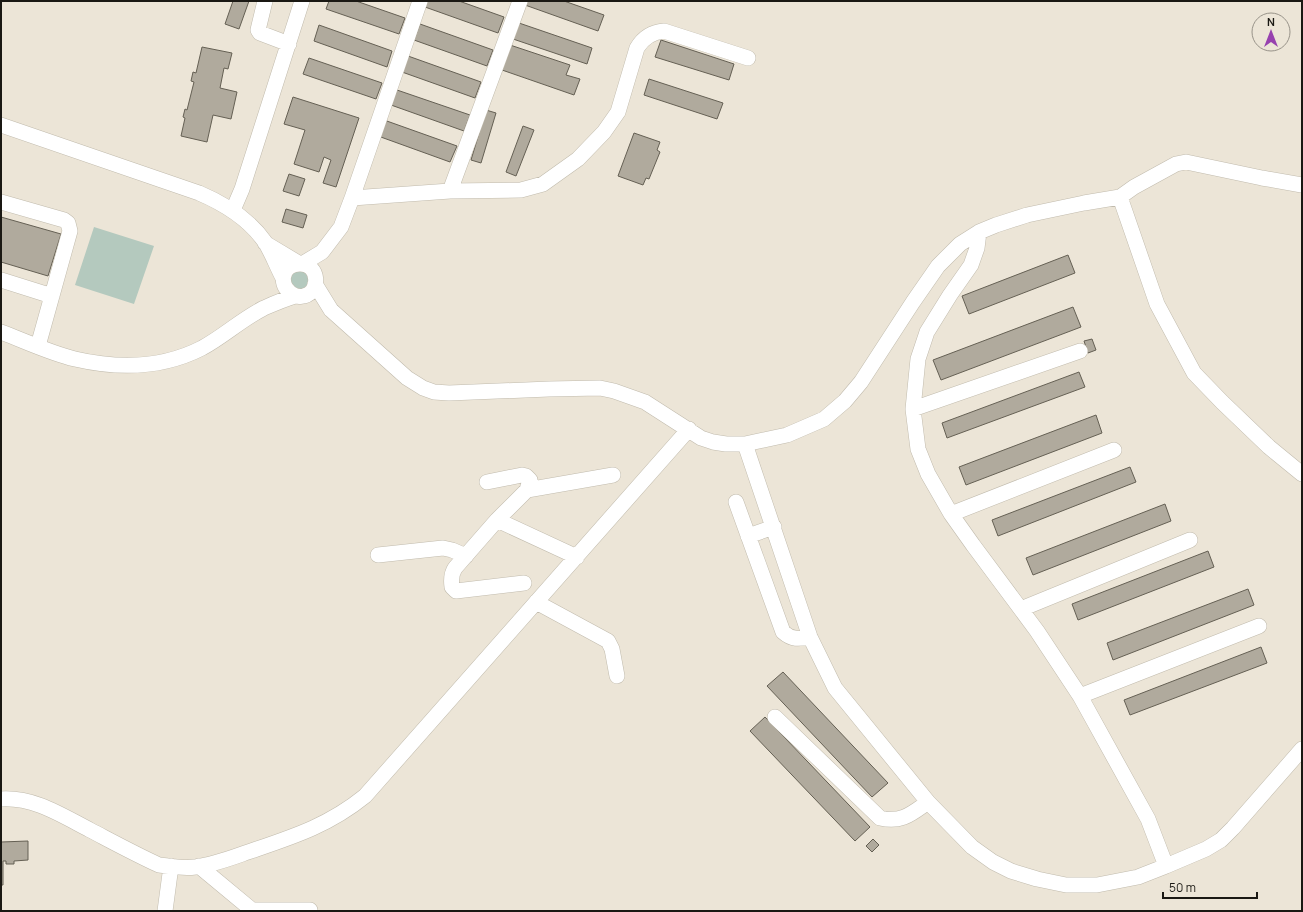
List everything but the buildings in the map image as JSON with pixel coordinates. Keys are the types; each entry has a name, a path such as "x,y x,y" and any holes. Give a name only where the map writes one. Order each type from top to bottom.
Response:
{"street":[{"path":"265,1 258,30 260,33 289,44"},
{"path":"233,210 242,189 302,1"},
{"path":"264,308 283,280 285,272 294,265 301,264 322,252 341,227 420,1"},
{"path":"450,191 520,1"},
{"path":"352,198 450,191 521,190 543,184 578,160 604,132 618,112 637,48 641,41 651,34 664,31 748,58"},
{"path":"1,126 200,193 233,210 251,226 265,243 287,291 331,310 407,378 423,388 434,392 449,393 588,388 614,390 645,402 702,438 712,442 726,444 745,444 787,435 824,419 845,401 861,382 938,266 960,244 979,232 1027,215 1120,197 1134,187 1176,164 1186,162 1302,185"},
{"path":"1120,197 1157,304 1194,374 1269,447 1302,474"},
{"path":"1,202 64,220 70,227 38,346"},
{"path":"979,232 977,248 971,265 927,332 918,359 913,409 918,449 928,474 951,514 1037,630 1080,696 1148,819 1166,866"},
{"path":"265,243 312,269 315,274 316,282 331,310"},
{"path":"1,332 74,358 100,364 136,366 170,360 202,348 264,308 310,292 316,282 322,252"},
{"path":"1,280 52,296"},
{"path":"913,409 1080,351"},
{"path":"1,799 14,798 38,804 159,865 199,866 213,863 311,830 348,810 370,790 577,557 688,429"},
{"path":"745,444 810,637 835,688 928,802 972,847 993,862 1011,871 1037,879 1066,885 1097,885 1138,877 1206,849 1221,840 1302,749"},
{"path":"951,514 1114,450"},
{"path":"487,482 522,475 526,476 530,480 527,490 497,520 452,572 452,587 456,591 524,583"},
{"path":"527,490 613,475"},
{"path":"736,502 783,632 796,639 810,637"},
{"path":"497,520 577,557"},
{"path":"748,536 774,528"},
{"path":"1021,609 1190,540"},
{"path":"378,555 442,548 452,550 466,556"},
{"path":"536,602 608,641 612,649 617,676"},
{"path":"1080,696 1259,626"},
{"path":"775,717 880,818 891,820 901,819 928,802"},
{"path":"165,911 171,866"},
{"path":"199,866 252,911 310,910"}],"green space":[{"path":"94,227 154,246 134,304 75,285"},
{"path":"304,270 310,280 307,287 299,290 291,287 289,275 292,272"}]}
